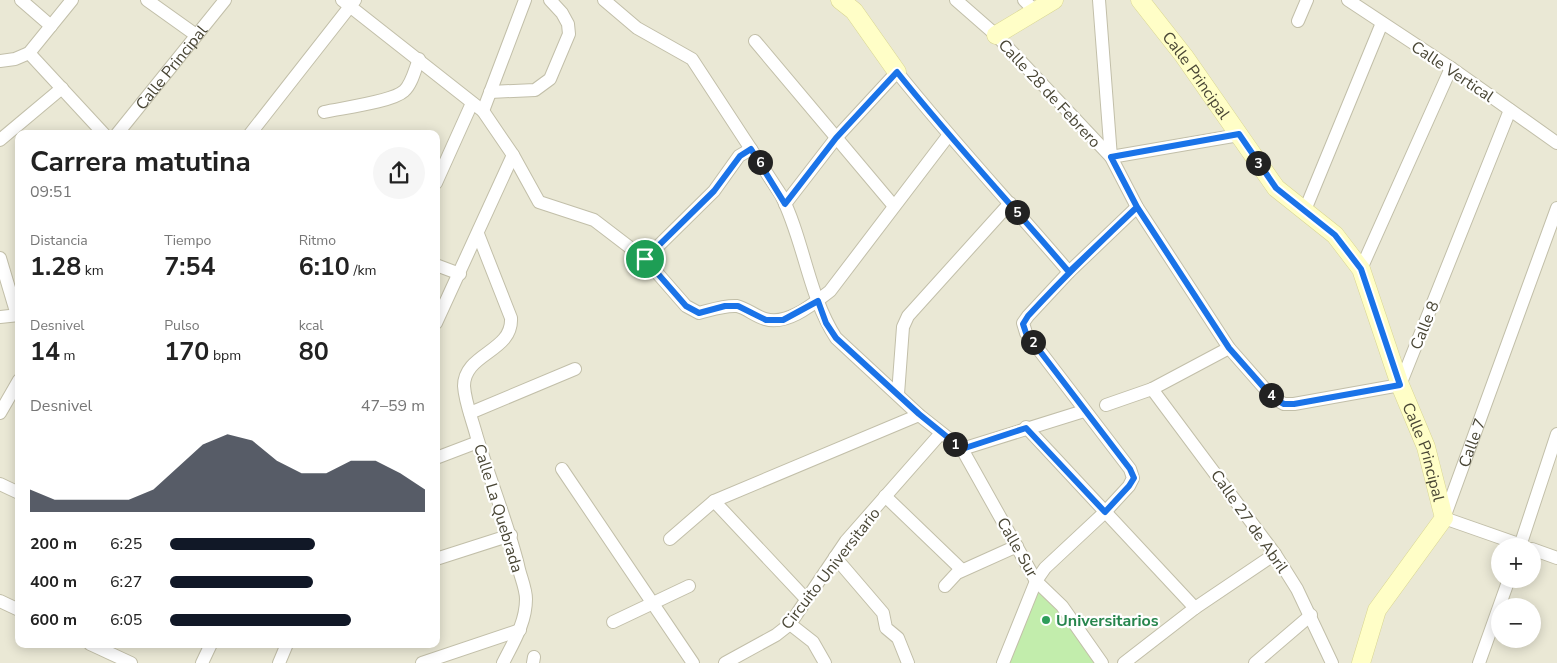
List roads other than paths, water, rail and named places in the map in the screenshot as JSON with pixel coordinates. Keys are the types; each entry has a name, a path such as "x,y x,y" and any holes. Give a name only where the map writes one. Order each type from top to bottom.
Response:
{"street":[{"path":"21,0 51,26"},
{"path":"0,60 15,59 29,54 72,0"},
{"path":"147,0 196,35"},
{"name":"Calle Principal","path":"120,130 225,0"},
{"path":"483,110 525,0"},
{"path":"490,92 535,90 550,79 568,34 568,24 562,13 550,0"},
{"path":"604,0 638,28 692,59 785,204 826,323 836,338 941,434 962,449 1084,411"},
{"path":"840,0 854,10 897,72 948,136 1010,203 1069,272"},
{"name":"Calle 28 de Febrero","path":"956,0 996,35 1111,157 1137,207 1229,348"},
{"path":"996,35 1030,6 1054,0"},
{"path":"1099,0 1111,157 1239,134"},
{"name":"Calle Principal","path":"1140,0 1184,56 1276,188 1335,235 1361,269 1400,385 1426,447 1444,518 1499,538"},
{"path":"1298,21 1307,0"},
{"name":"Calle Vertical","path":"1348,0 1451,68 1557,143"},
{"path":"253,130 349,2 483,110 513,155 539,202 594,220 645,259 686,306 699,313 725,306 738,306 766,320 783,320 818,301 830,291 893,205 948,136"},
{"path":"1305,210 1382,23"},
{"path":"754,41 893,205"},
{"path":"29,54 100,130"},
{"path":"324,112 390,98 403,92 409,85 419,59"},
{"path":"1361,269 1451,68"},
{"path":"785,204 836,138 897,72"},
{"path":"0,140 62,88"},
{"path":"440,174 472,103"},
{"name":"Calle 8","path":"1400,385 1510,110"},
{"path":"645,259 714,191 740,156 751,149"},
{"path":"440,316 513,155"},
{"path":"898,394 903,327 908,316 1010,203"},
{"path":"1003,663 1036,581 1060,553 1105,512 1134,478 1130,469 1026,333 1023,324 1028,316 1069,272 1137,207"},
{"name":"Calle 7","path":"1361,663 1377,610 1444,518 1557,208"},
{"name":"Calle La Quebrada","path":"478,234 511,318 512,329 508,336 472,366 466,374 464,386 478,442 510,535 526,598 520,630 503,663"},
{"path":"0,258 15,306"},
{"path":"440,266 460,274"},
{"path":"0,317 15,315"},
{"path":"1106,405 1152,389 1229,348 1273,398 1284,404 1294,404 1400,385"},
{"path":"470,413 575,369"},
{"path":"0,413 15,387"},
{"name":"Calle 27 de Abril","path":"1152,389 1275,554 1311,616 1332,663"},
{"path":"670,539 714,501 919,414"},
{"path":"1026,428 1195,608"},
{"name":"Circuito Universitario","path":"725,663 776,635 790,624 835,557 885,496 941,434"},
{"path":"1527,538 1557,434"},
{"path":"440,456 478,442"},
{"name":"Calle Sur","path":"962,449 1036,581 1062,606 1102,663"},
{"path":"562,469 693,663"},
{"path":"0,484 15,491"},
{"path":"885,496 962,570"},
{"path":"714,501 806,599"},
{"path":"440,558 510,535"},
{"path":"946,586 962,570 1017,546"},
{"name":"Calle Principal","path":"1541,553 1557,558"},
{"path":"1124,663 1195,608 1275,554"},
{"path":"835,557 883,613 886,628 898,638 908,663"},
{"path":"613,622 689,586"},
{"path":"1479,663 1506,588"},
{"path":"0,601 15,608"},
{"path":"1256,663 1311,616"},
{"path":"790,624 813,642 825,663"},
{"path":"422,663 520,630"},
{"path":"99,648 131,663"},
{"path":"202,663 209,648"},
{"path":"279,663 285,648"}],"place":[{"name":"Universitarios","path":"1046,620"}]}
